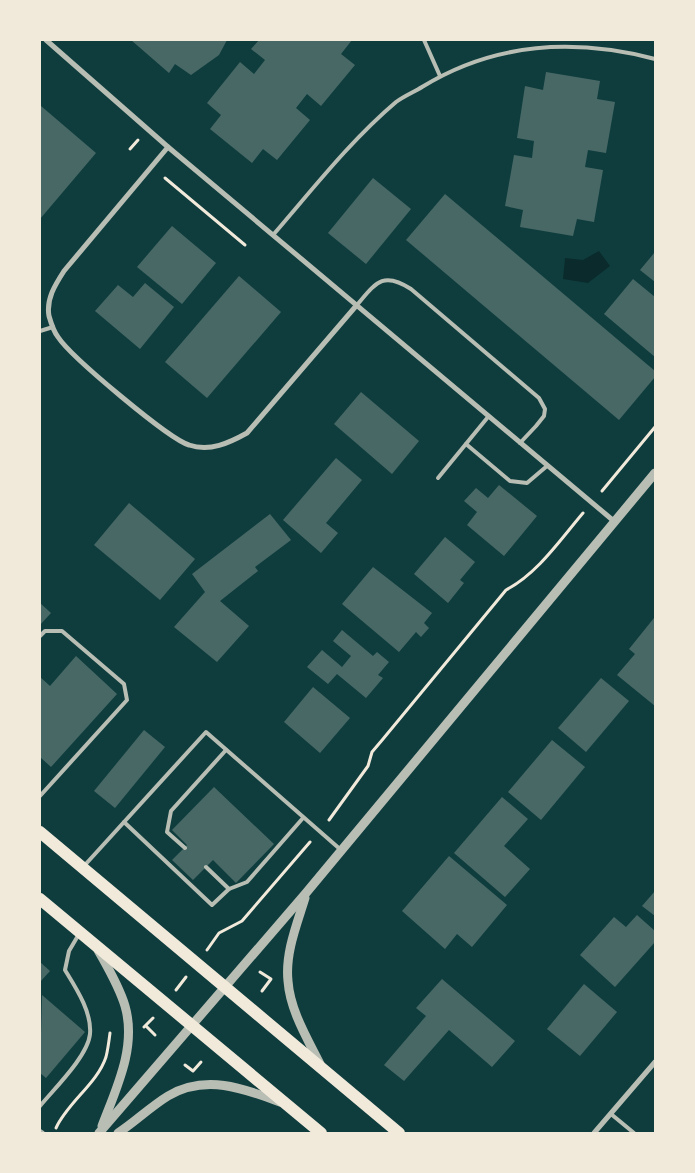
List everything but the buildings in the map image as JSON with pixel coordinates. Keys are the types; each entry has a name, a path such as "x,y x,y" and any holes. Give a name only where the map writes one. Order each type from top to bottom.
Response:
{"main road":[{"path":"40,832 400,1133"},
{"path":"40,899 321,1133"}],"street":[{"path":"46,40 273,236 615,522"},
{"path":"168,147 64,271 51,291 49,315 57,337 72,354 169,435 189,445 208,448 229,443 247,433 356,306"},
{"path":"100,1132 306,893 655,473"},
{"path":"306,893 291,948 288,980 292,1004 322,1068"},
{"path":"96,946 119,989 126,1008 128,1029 128,1042 122,1071 100,1132"},
{"path":"594,1133 655,1062"},
{"path":"118,1133 169,1095 197,1084 224,1084 249,1090 286,1104"}],"lane":[{"path":"424,40 440,76"},
{"path":"273,236 343,155 397,102 440,76 499,53 560,45 621,50 655,59"},
{"path":"356,306 374,286 386,280 397,279 411,289 539,398 545,409 544,416 520,443"},
{"path":"40,331 53,327"},
{"path":"438,478 488,417"},
{"path":"466,444 510,481 528,483 547,466"},
{"path":"40,636 45,631 62,631 124,684 127,700 40,796"},
{"path":"82,867 206,732 342,850"},
{"path":"185,848 167,832 171,811 226,750"},
{"path":"124,822 212,906 229,889 246,882 303,818"},
{"path":"206,867 229,889"},
{"path":"40,1106 86,1048 90,1033 83,1001 65,970 69,951 81,932"},
{"path":"611,1114 634,1133"},
{"path":"40,1130 43,1133"}],"path":[{"path":"165,178 244,245"},
{"path":"608,483 655,427"},
{"path":"260,972 271,979 262,990"},
{"path":"146,1026 155,1035"}],"water":[{"path":"599,251 610,266 588,283 563,279 565,258 583,260"}]}
